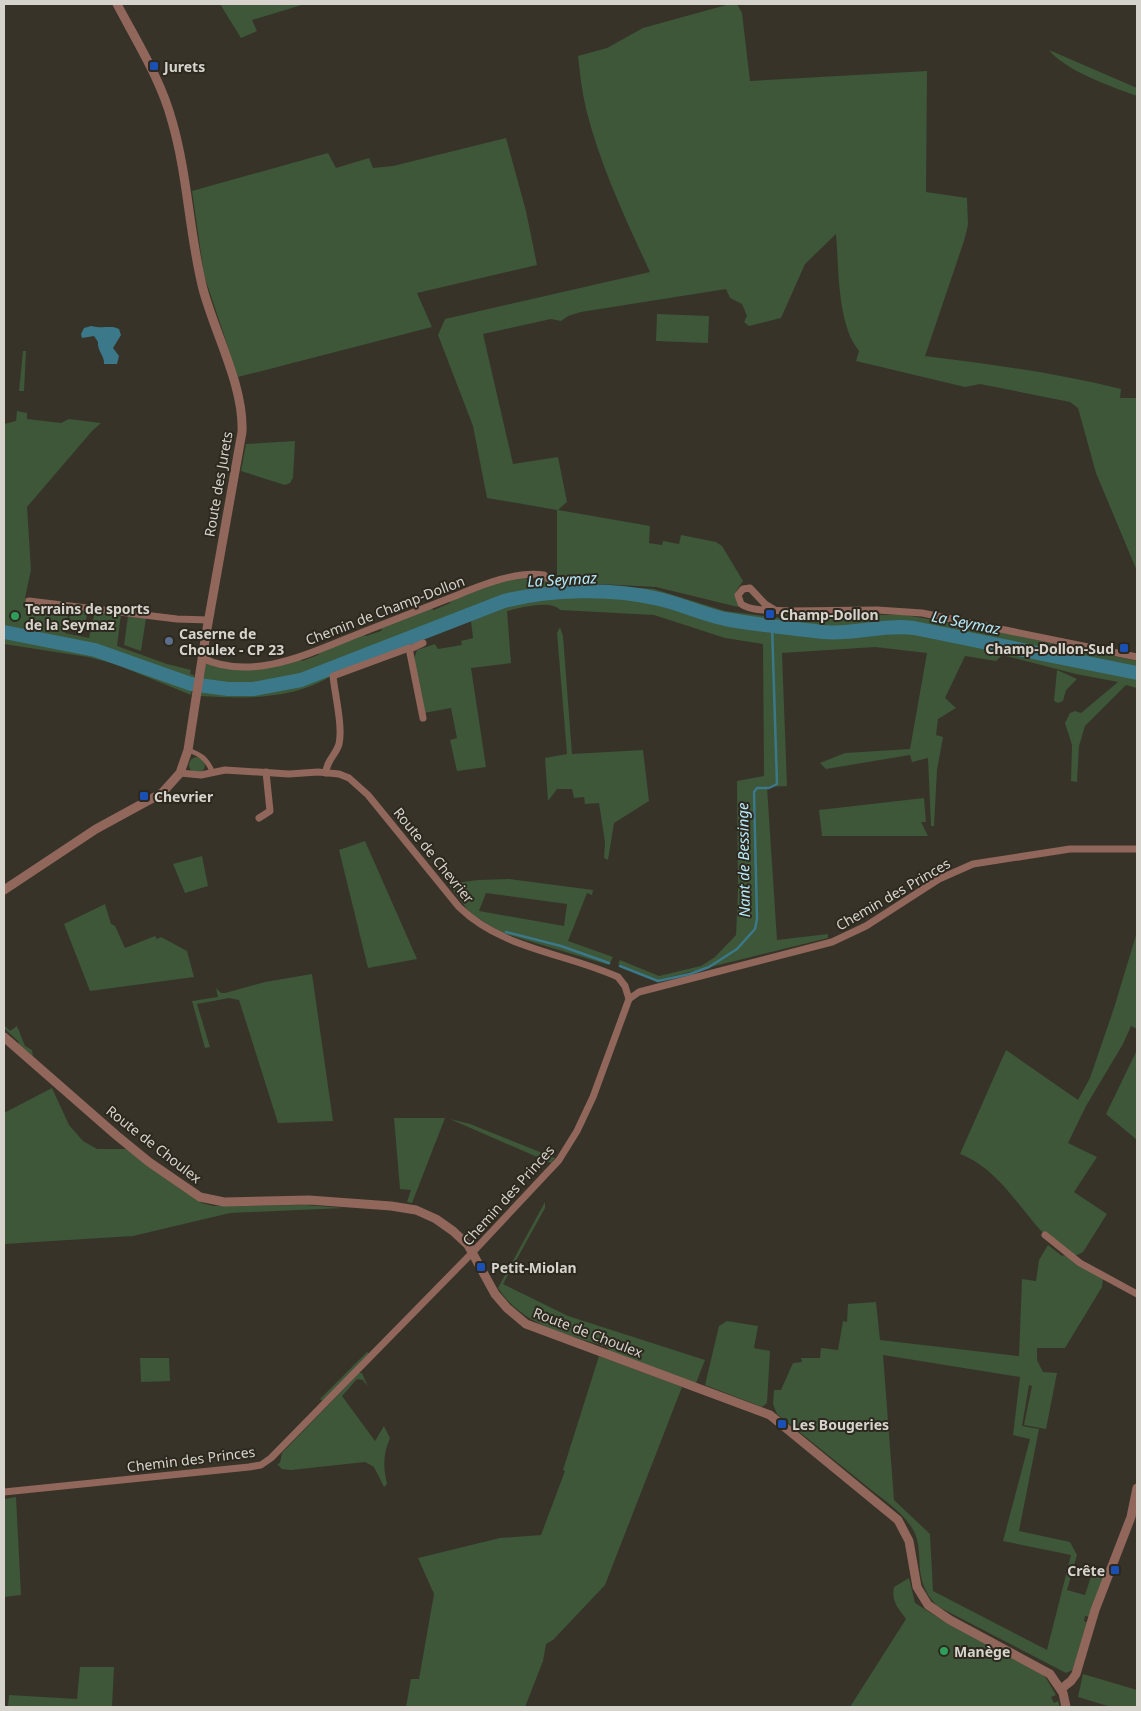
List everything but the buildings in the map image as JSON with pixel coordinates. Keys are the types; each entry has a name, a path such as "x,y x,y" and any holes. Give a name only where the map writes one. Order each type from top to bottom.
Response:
{"street":[{"name":"Route des Jurets","path":"4,890 96,829 162,792 180,773 188,750 208,620 241,443 241,411 203,288 173,122 161,90 117,4"},
{"name":"Chemin de Champ-Dollon","path":"202,658 227,666 244,667 285,661 480,586 526,574 544,575 547,578"},
{"path":"775,610 765,604 753,590 743,589 738,595 741,604 748,607 775,610 896,610 922,613 1137,657"},
{"path":"29,600 177,619 208,620"},
{"path":"326,773 326,766 336,752 339,741 333,676 407,647 410,649 424,643"},
{"path":"410,649 423,718"},
{"path":"188,750 200,754 209,764 212,771"},
{"name":"Route de Chevrier","path":"180,773 201,775 212,771 339,774 360,785 459,907 480,926 511,940 618,977 625,986 629,999"},
{"path":"259,818 270,810 266,772"},
{"name":"Chemin des Princes","path":"4,1492 261,1465 286,1444 473,1252 544,1178 564,1153 593,1097 629,999 647,989 806,949 848,936 892,911 939,879 973,864 1070,849 1137,849"},
{"name":"Route de Choulex","path":"4,1037 123,1140 200,1197 224,1202 309,1200 410,1209 442,1222 462,1239 473,1252 495,1294 506,1308 526,1324 762,1411 777,1420 898,1520 909,1541 918,1587 932,1609 1044,1669 1053,1677 1061,1689 1066,1707"},
{"path":"1045,1235 1080,1263 1137,1294"},
{"path":"1061,1689 1076,1674 1095,1610 1131,1517 1137,1488"}],"green space":[{"path":"220,4 305,4 252,20 257,31 241,38"},
{"path":"730,4 737,4 742,13 750,81 927,71 926,192 967,198 968,225 925,356 1072,378 1121,389 1120,398 1137,398 1137,571 1096,473 1078,408 1070,402 980,384 965,387 856,361 859,351 852,340 847,326 840,296 836,234 805,264 781,318 749,326 744,322 747,316 742,304 730,298 726,289 581,312 568,316 561,321 551,319 483,334 513,464 558,457 567,502 558,510 650,526 649,543 662,545 663,541 679,544 681,535 716,542 722,546 743,581 735,593 738,607 656,587 561,582 654,589 725,611 781,618 784,615 906,615 1000,632 1137,661 1137,688 1126,685 1085,726 1079,746 1077,782 1071,781 1072,745 1065,723 1070,713 1075,711 1081,713 1118,682 1076,674 1002,655 996,661 965,656 945,698 956,708 938,719 936,735 943,737 937,770 934,826 931,826 928,758 912,762 910,755 826,769 820,763 845,753 910,749 927,653 875,647 782,653 787,786 767,787 777,940 828,934 828,938 658,980 618,964 620,960 659,976 701,966 715,957 736,935 738,891 737,781 764,776 763,644 725,638 654,615 560,610 550,605 526,606 507,611 511,663 471,668 486,767 457,771 450,740 457,738 451,708 424,713 414,659 417,650 435,644 438,649 462,645 461,641 473,638 471,621 338,671 323,681 307,688 272,696 201,696 202,658 244,667 297,657 302,661 318,655 321,649 359,634 366,636 381,631 384,624 428,607 434,610 450,603 451,598 523,575 528,581 528,585 537,584 547,578 557,581 557,510 487,498 473,426 438,335 445,319 650,272 614,192 592,130 581,83 578,56 607,48 643,28"},
{"path":"1049,50 1137,88 1137,96 1103,83 1066,65"},
{"path":"506,138 526,211 537,265 417,293 432,327 238,377 204,275 192,191 328,153 336,168 369,158 373,168 393,166"},
{"path":"657,314 709,316 708,343 656,341"},
{"path":"23,351 26,351 24,391 19,391"},
{"path":"17,411 27,413 27,419 61,423 69,419 101,423 27,507 31,570 25,598 70,603 65,633 89,638 95,611 121,614 117,646 167,664 191,670 190,674 194,675 191,695 115,664 88,657 4,644 4,424 16,421"},
{"path":"295,441 293,478 290,483 285,485 241,471 246,444"},
{"path":"71,609 88,611 83,633 67,630"},
{"path":"128,616 146,618 141,651 124,645"},
{"path":"560,627 563,636 572,754 643,750 649,801 614,823 608,860 604,858 605,842 599,803 585,804 584,797 574,798 572,789 557,789 548,801 545,758 567,754 557,633"},
{"path":"1057,670 1077,679 1066,690 1063,701 1058,703 1054,701"},
{"path":"194,757 200,757 205,762 203,771 194,773 189,768 189,762"},
{"path":"924,798 926,822 921,822 928,836 822,836 819,810"},
{"path":"365,841 417,959 368,968 339,850"},
{"path":"202,856 208,886 185,893 173,864"},
{"path":"509,879 593,890 592,895 587,893 568,941 613,957 609,965 502,933 470,913 448,884 478,880","holes":["486,893 567,904 564,926 479,911"]},
{"path":"105,904 111,924 115,926 125,948 155,936 157,939 161,937 187,951 194,977 90,991 64,924"},
{"path":"1137,932 1137,1029 1131,1026 1123,1044 1086,1106 1068,1143 1097,1157 1074,1192 1107,1214 1083,1252 1075,1256 1043,1233 1006,1188 985,1168 960,1154 1006,1050 1078,1100 1090,1078"},
{"path":"312,974 333,1121 278,1123 239,1000 229,998 197,1004 210,1047 205,1048 192,1001 218,997 216,988 221,993 225,993 265,982"},
{"path":"4,1025 10,1031 17,1026 25,1046 32,1050 33,1056 18,1044 19,1042 4,1028"},
{"path":"1137,1052 1137,1140 1106,1114"},
{"path":"52,1088 69,1125 83,1141 97,1149 126,1149 202,1203 214,1206 305,1205 344,1208 230,1213 133,1236 4,1244 4,1113"},
{"path":"394,1118 445,1118 412,1203 407,1202 411,1190 400,1189"},
{"path":"450,1119 470,1124 555,1158 551,1163"},
{"path":"545,1202 545,1208 503,1284 568,1316 705,1360 696,1383 610,1352 607,1347 546,1327 533,1320 508,1301 498,1288"},
{"path":"1048,1245 1062,1256 1064,1255 1103,1279 1102,1287 1065,1348 1037,1348 1037,1360 1043,1372 1057,1373 1046,1429 1024,1425 1032,1386 1029,1385 1022,1426 1039,1429 1019,1531 1070,1542 1077,1555 1067,1590 1085,1595 1094,1567 1108,1571 1090,1617 1085,1616 1084,1621 1087,1622 1073,1670 1066,1673 937,1606 923,1585 916,1537 907,1521 890,1504 777,1414 773,1404 774,1390 781,1390 793,1363 802,1362 801,1358 820,1358 821,1348 838,1350 843,1321 847,1322 848,1304 876,1302 880,1340 1019,1356 1022,1279 1036,1281 1039,1260","holes":["883,1355 1020,1377 1013,1435 1030,1439 1003,1541 1071,1555 1047,1650 933,1591 930,1534 894,1500"]},
{"path":"727,1321 758,1326 754,1348 770,1351 767,1403 762,1407 705,1385 719,1326"},
{"path":"367,1352 370,1354 324,1402 320,1399"},
{"path":"599,1356 682,1387 605,1585 553,1640 546,1644 543,1661 525,1707 406,1707 411,1679 419,1679 434,1594 418,1558 500,1538 541,1535 565,1471 563,1470"},
{"path":"140,1358 169,1358 170,1381 141,1382"},
{"path":"359,1373 362,1373 368,1387 363,1380 357,1379 342,1396 375,1441 384,1426 390,1438 384,1461 387,1484 384,1487 374,1467 365,1462 291,1470 282,1469 277,1464 280,1463 282,1453"},
{"path":"16,1497 21,1595 4,1597 4,1499"},
{"name":"Manège","path":"909,1578 915,1603 950,1625 1037,1669 1046,1678 1056,1695 1051,1697 1054,1703 1058,1701 1060,1707 850,1707 906,1619 896,1604 893,1592 894,1587"},
{"path":"80,1667 114,1667 112,1707 8,1707 9,1695 77,1699"},
{"path":"1083,1674 1137,1690 1137,1707 1111,1707 1078,1697"}],"water":[{"path":"91,326 119,329 121,335 113,348 119,356 117,364 104,364 98,342 94,336 82,338 81,334 84,328"}],"waterway":[{"name":"La Seymaz","path":"4,632 95,650 191,684 228,689 253,689 301,680 504,601 541,594 581,591 640,595 725,619 786,628 835,633 891,627 914,628 1137,673"},
{"name":"Nant de Bessinge","path":"620,966 658,981 690,974 709,967 737,949 755,929 757,919 754,792 757,788 769,788 777,784 772,625"},
{"name":"Nant de Bessinge","path":"506,932 561,946 609,963"}],"place":[{"name":"Jurets","path":"154,66"},
{"name":"Champ-Dollon","path":"770,614"},
{"name":"Terrains de sports de la Seymaz","path":"15,616"},
{"name":"Caserne de Choulex - CP 23","path":"169,641"},
{"name":"Champ-Dollon-Sud","path":"1124,648"},
{"name":"Chevrier","path":"144,796"},
{"name":"Petit-Miolan","path":"481,1267"},
{"name":"Les Bougeries","path":"782,1424"},
{"name":"Crête","path":"1115,1570"},
{"name":"Manège","path":"944,1651"}]}
